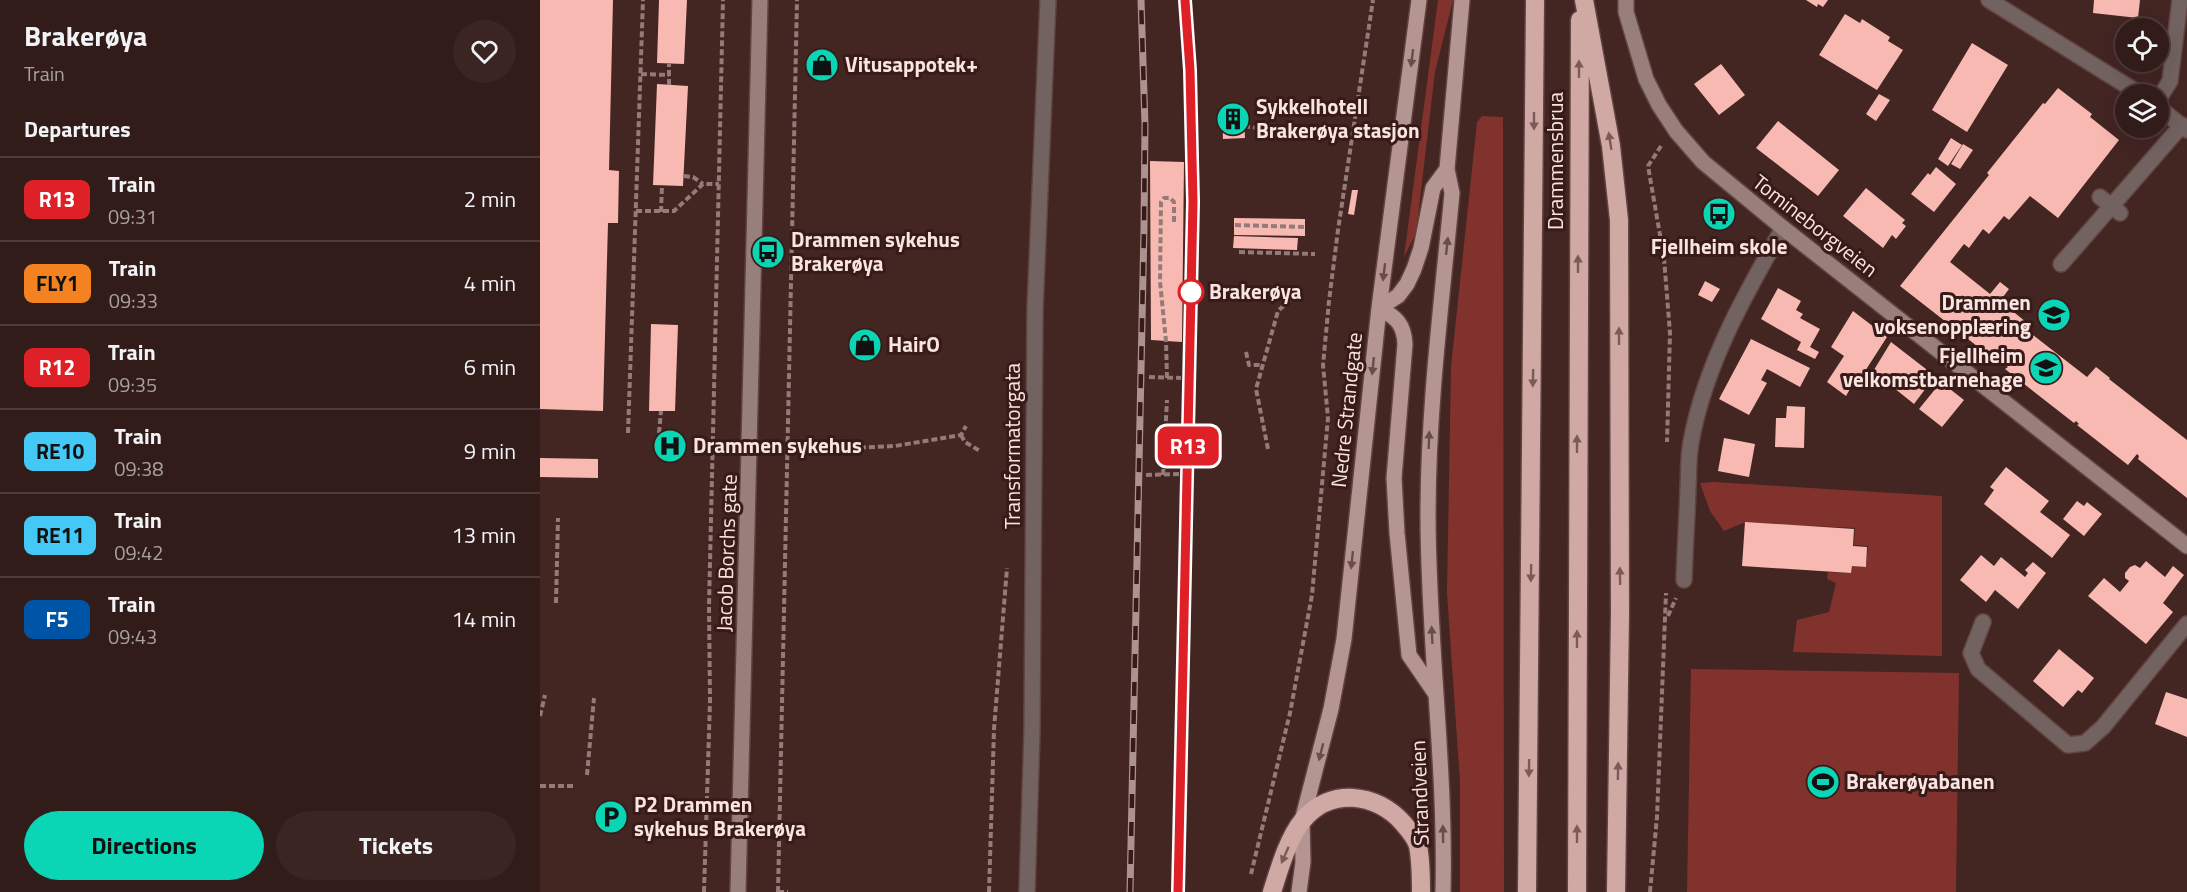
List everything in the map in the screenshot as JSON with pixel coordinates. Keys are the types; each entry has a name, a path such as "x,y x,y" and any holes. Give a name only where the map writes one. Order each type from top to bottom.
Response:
{"highway":[{"name":"Drammensbrua","path":"1527,892 1535,0"},
{"name":"Drammensbrua","path":"1577,892 1578,322 1582,0"},
{"path":"1582,0 1611,146 1619,220 1620,613 1616,892"},
{"path":"1272,892 1283,857 1302,821 1317,808 1331,801 1362,798 1376,801 1389,809 1418,845 1421,892"}],"main road":[{"name":"Nedre Strandgate","path":"1302,821 1331,709 1344,639 1379,308 1419,0"},
{"path":"1435,693 1429,565 1430,414 1452,192 1447,169 1462,0"},
{"path":"1435,693 1409,655 1397,533 1394,478 1404,334 1400,323 1394,316 1379,308 1398,296 1407,284 1421,248 1433,188 1447,169"},
{"name":"Strandveien","path":"1435,693 1441,758 1443,892"},
{"path":"1299,892 1303,862 1302,821"}],"street":[{"name":"Jacob Borchs gate","path":"738,892 760,0"},
{"name":"Transformatorgata","path":"1027,892 1032,732 1035,309 1048,0"},
{"name":"Tomineborgveien","path":"1626,0 1629,22 1646,79 1659,105 1676,130 1703,162 1783,228 2187,546"},
{"path":"1989,0 2124,84"},
{"path":"2168,84 2180,0"},
{"path":"2061,264 2111,205 2184,128 2169,116"},
{"path":"1684,580 1689,465 1701,398 1710,371 1732,322 1783,228"},
{"path":"1983,622 1971,653 1978,669 2068,746 2085,742 2103,727 2187,624"}],"path":[{"path":"628,433 643,0"},
{"path":"704,892 710,700 709,606 723,0"},
{"path":"788,892 778,892 797,0"},
{"path":"1249,881 1290,713 1312,595 1328,418 1323,365 1327,322 1338,230 1373,0"},
{"path":"669,64 669,85"},
{"path":"641,74 669,75"},
{"path":"1244,126 1270,130 1311,131"},
{"path":"1648,166 1665,269 1670,333 1667,397"},
{"path":"684,176 693,177 703,184 719,184"},
{"path":"636,211 674,211 703,184"},
{"path":"661,212 662,185"},
{"path":"1167,378 1160,282 1161,202 1164,198 1170,198 1174,202 1174,223"},
{"path":"1235,225 1305,227"},
{"path":"1239,252 1315,254"},
{"path":"1269,449 1256,389 1278,311 1292,298"},
{"path":"1246,352 1249,365 1262,365"},
{"path":"1149,377 1181,378"},
{"path":"1162,475 1167,400"},
{"path":"659,433 661,411"},
{"path":"961,435 966,426"},
{"path":"788,451 895,446 961,435"},
{"path":"961,435 965,442 980,451"},
{"path":"1146,476 1180,474"},
{"path":"556,603 558,518"},
{"path":"989,892 994,729 1006,568"},
{"path":"1650,892 1666,620"},
{"path":"540,716 545,696"},
{"path":"587,775 594,698"},
{"path":"540,786 576,786"}],"shaded area":[{"path":"1438,0 1453,0 1435,72 1416,233 1404,257"},
{"path":"1482,116 1503,117 1504,892 1460,892 1460,782 1447,593 1451,367 1477,122"},
{"path":"1700,483 1942,496 1942,656 1793,652 1797,620 1829,612 1836,583 1827,579 1828,572 1851,573 1852,566 1866,567 1868,546 1854,545 1855,528 1743,523 1724,531 1710,511"},
{"name":"Brakerøyabanen","path":"1691,669 1959,673 1956,892 1687,892"}],"building":[{"path":"540,0 613,0 609,170 619,171 618,223 608,223 603,411 540,409"},
{"path":"659,0 687,0 684,64 657,63"},
{"path":"1806,0 1828,0 1823,7 1818,4 1817,7"},
{"path":"2094,0 2140,0 2138,18 2093,13"},
{"path":"1845,14 1860,23 1862,19 1890,37 1888,41 1903,50 1877,90 1819,55"},
{"path":"1972,43 2008,65 1967,132 1932,110"},
{"path":"1721,64 1745,95 1719,115 1694,84"},
{"path":"657,84 688,86 683,186 653,185"},
{"path":"2058,88 2092,114 2090,117 2119,140 2058,218 2030,196 2009,220 2004,216 1989,234 1983,229 1969,248 1964,244 1950,262 1990,294 2000,282 2009,289 2000,301 2031,326 2025,334 2030,338 2033,335 2087,377 2096,367 2187,440 2187,498 2138,459 2137,454 2128,465 2077,425 2079,424 2076,421 2074,423 2005,369 2008,367 2002,362 2000,364 1900,286 1989,175 1987,173 2043,103 2045,104"},
{"path":"1879,94 1890,100 1876,121 1866,114"},
{"name":"Sykkelhotell Brakerøya stasjon","path":"1222,112 1244,112 1245,138 1223,139"},
{"path":"1778,121 1839,170 1818,196 1756,148"},
{"path":"1951,138 1962,145 1948,166 1938,159"},
{"path":"1963,144 1973,150 1960,169 1951,164"},
{"path":"1150,161 1184,162 1182,342 1151,340"},
{"path":"1936,167 1956,184 1934,212 1911,194"},
{"path":"1866,188 1905,220 1902,223 1906,226 1896,239 1892,235 1883,248 1843,216"},
{"path":"1352,190 1358,190 1354,215 1348,214"},
{"path":"1234,218 1305,219 1305,236 1234,235"},
{"path":"1234,236 1298,238 1297,250 1233,248"},
{"path":"1705,281 1720,289 1712,302 1698,295"},
{"path":"1778,288 1801,301 1796,310 1803,314 1800,318 1820,329 1810,347 1819,352 1815,359 1797,350 1801,342 1761,319"},
{"path":"1853,311 1887,337 1858,382 1855,380 1846,396 1827,382 1844,356 1831,347"},
{"path":"651,324 678,325 675,411 649,411"},
{"path":"1751,339 1810,368 1800,387 1767,369 1761,380 1767,383 1749,415 1719,399"},
{"path":"1891,342 1935,376 1914,404 1889,384 1884,390 1869,378"},
{"path":"1941,382 1964,400 1942,427 1919,409"},
{"path":"1787,406 1805,407 1804,448 1775,447 1776,418 1786,418"},
{"path":"1724,438 1755,444 1749,477 1718,471"},
{"path":"540,458 598,459 598,478 540,477"},
{"path":"2006,467 2049,501 2040,512 2070,535 2052,558 1984,504 1994,490 1990,487"},
{"path":"2077,501 2084,506 2087,502 2102,514 2084,536 2063,519"},
{"path":"1745,522 1854,529 1853,546 1867,547 1866,567 1852,566 1851,573 1742,566"},
{"path":"1981,555 1994,566 2001,557 2025,577 2028,573 2025,570 2033,562 2046,573 2018,609 1995,590 1986,602 1960,580"},
{"path":"2146,561 2165,577 2173,566 2184,575 2163,603 2173,612 2146,644 2088,596 2104,578 2120,592 2129,581 2125,578 2125,573 2130,567 2135,565 2140,568"},
{"path":"2059,649 2094,678 2082,693 2078,690 2063,707 2033,681"},
{"path":"2166,692 2187,699 2187,737 2155,724"}],"railway":[{"path":"1130,892 1144,228 1145,125 1141,0"},
{"path":"1178,892 1193,202 1190,70 1185,0"}],"train":[{"name":"R13","path":"1178,892 1193,202 1190,70 1185,0"}],"place":[{"name":"Vitusappotek+","path":"822,65"},
{"name":"Sykkelhotell Brakerøya stasjon","path":"1233,119"},
{"name":"Fjellheim skole","path":"1719,214"},
{"name":"Drammen sykehus Brakerøya","path":"768,252"},
{"name":"Brakerøya","path":"1191,292"},
{"name":"Drammen voksenopplæring","path":"2054,315"},
{"name":"HairO","path":"865,345"},
{"name":"Fjellheim velkomstbarnehage","path":"2046,368"},
{"name":"Drammen sykehus","path":"670,446"},
{"name":"Brakerøyabanen","path":"1823,782"},
{"name":"P2 Drammen sykehus Brakerøya","path":"611,817"}]}
